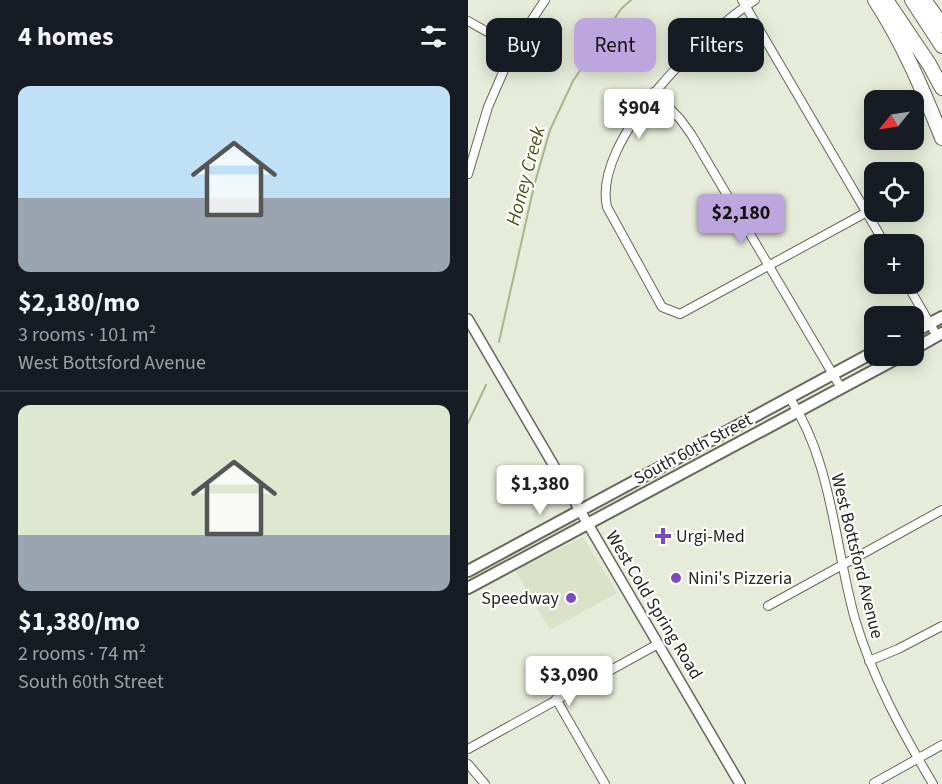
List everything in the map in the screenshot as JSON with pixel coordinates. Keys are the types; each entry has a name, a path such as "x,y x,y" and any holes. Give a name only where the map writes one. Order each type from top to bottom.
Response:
{"highway":[{"path":"875,0 906,52 942,138"},
{"path":"886,0 942,88"},
{"path":"912,0 942,46"},
{"path":"924,0 942,26"}],"main road":[{"path":"924,326 942,316"},
{"path":"924,343 940,334"},
{"name":"South 60th Street","path":"468,571 864,357"},
{"name":"South 60th Street","path":"468,588 882,366"},
{"path":"522,560 519,550 531,543 536,535"}],"street":[{"path":"533,18 545,0"},
{"path":"755,0 744,3 710,33 654,92 622,142 605,185 604,196 607,207 662,307 680,314 864,214"},
{"path":"744,3 864,207"},
{"path":"468,21 486,31"},
{"path":"468,174 488,106 503,72"},
{"path":"654,92 691,134 841,388"},
{"path":"913,294 930,323 940,334"},
{"name":"West Cold Spring Road","path":"469,326 740,784"},
{"name":"West Bottsford Avenue","path":"789,397 798,411 830,498 855,618 869,661 933,784"},
{"path":"768,606 942,510"},
{"path":"869,661 942,626"},
{"path":"468,748 658,644"},
{"path":"556,699 605,784"},
{"path":"874,783 942,745"},
{"path":"468,764 485,784"}],"shaded area":[{"path":"583,537 617,593 550,630 515,570"}],"waterway":[{"name":"Honey Creek","path":"499,342 534,186 550,130 573,81 621,9 631,0"},
{"name":"Honey Creek","path":"468,423 486,385"}],"place":[{"name":"Urgi-Med","path":"663,536"},
{"name":"Nini's Pizzeria","path":"676,578"},
{"name":"Speedway","path":"571,598"}]}
